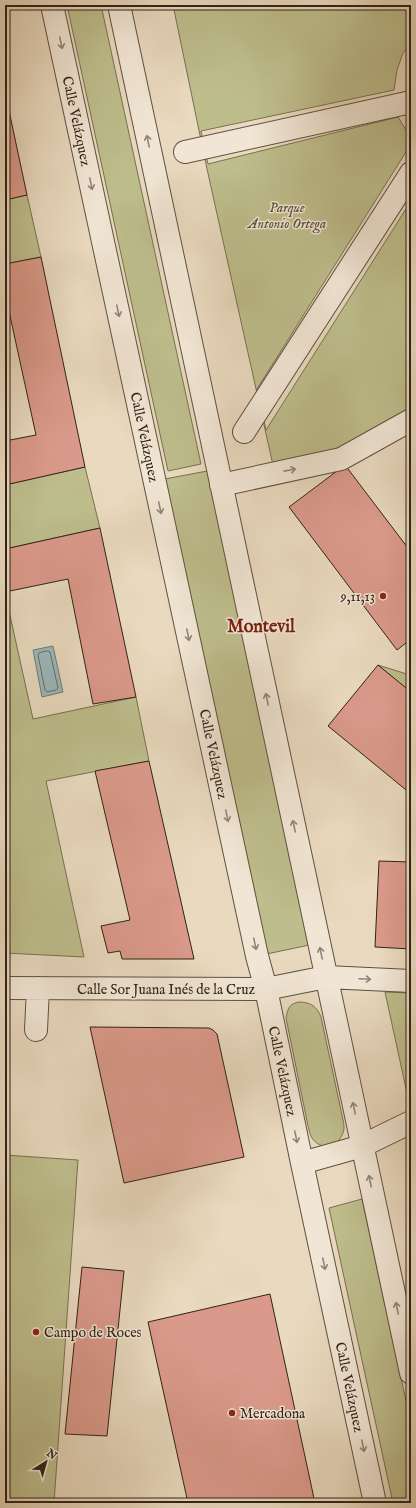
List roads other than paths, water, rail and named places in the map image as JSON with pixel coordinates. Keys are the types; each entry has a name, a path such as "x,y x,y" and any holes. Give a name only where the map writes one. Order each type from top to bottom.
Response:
{"street":[{"name":"Calle Velázquez","path":"52,5 257,956 266,989 375,1503"},
{"path":"119,5 411,1373"},
{"path":"185,152 411,102"},
{"path":"244,432 411,173"},
{"path":"221,486 340,460 411,420"},
{"name":"Calle Sor Juana Inés de la Cruz","path":"5,988 266,989 326,977 411,981"},
{"path":"36,1030 38,988"},
{"path":"302,1163 362,1146 411,1122"}],"water":[{"path":"53,646 63,692 42,697 33,650"}],"place":[{"name":"9,11,13","path":"383,596"},
{"name":"Campo de Roces","path":"36,1332"},
{"name":"Mercadona","path":"232,1413"}],"district":[{"name":"Montevil","path":"261,626"}],"park label":[{"name":"Parque Antonio Ortega","path":"287,216"}]}
